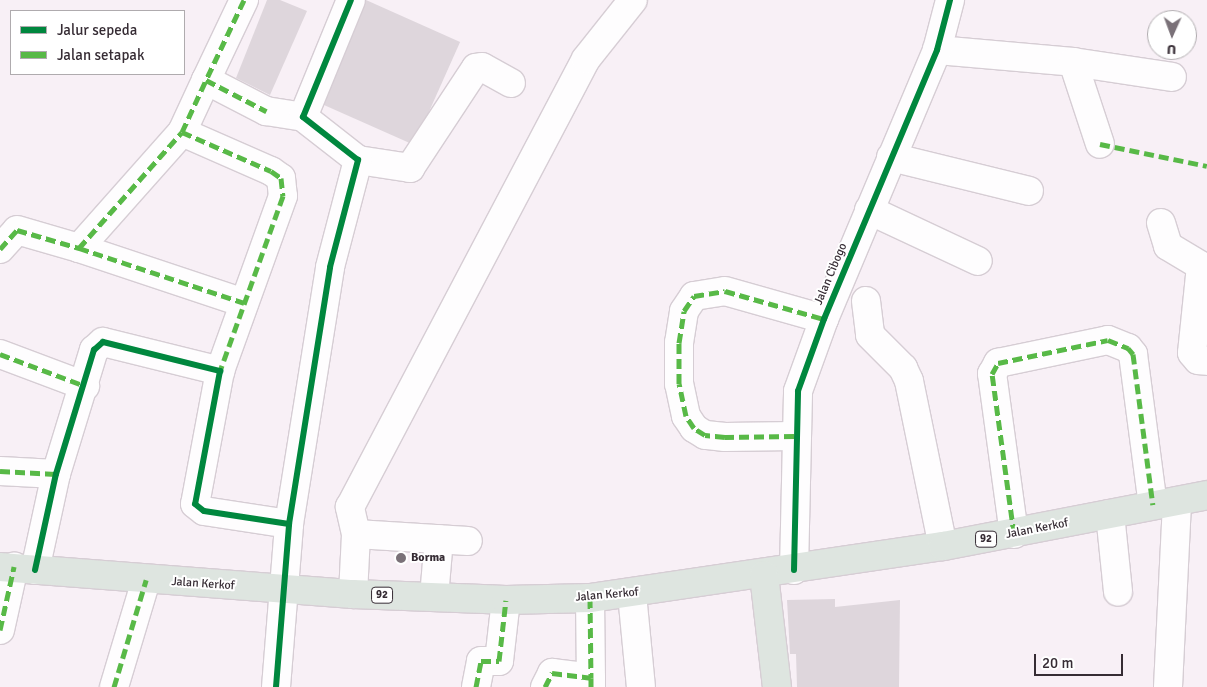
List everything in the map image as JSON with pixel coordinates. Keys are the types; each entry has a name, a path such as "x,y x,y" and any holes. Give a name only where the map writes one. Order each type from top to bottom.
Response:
{"main road":[{"name":"Jalan Kerkof","path":"16,568 146,580 353,594 506,600 590,598 632,594 764,575 943,546 1014,534 1207,495"},
{"path":"764,575 777,687"}],"street":[{"path":"80,248 182,132 244,0"},
{"path":"303,117 351,0"},
{"path":"353,594 356,534 350,507 586,59 633,0"},
{"name":"Jalan Cibogo","path":"794,570 794,436 798,391 824,319 937,50 950,0"},
{"path":"937,50 1073,62 1172,77"},
{"path":"1073,62 1100,144"},
{"path":"206,80 266,110 303,117 358,160 410,168 476,68 482,67 510,83"},
{"path":"182,132 281,178 283,196 220,371 195,504 204,511 289,524"},
{"path":"891,157 1029,191"},
{"path":"276,687 286,590 289,524 330,267 358,160"},
{"path":"869,210 978,261"},
{"path":"1161,224 1168,246 1201,266 1192,353 1198,360 1207,361"},
{"path":"0,249 17,230 80,248 244,302"},
{"path":"794,436 725,437 694,428 686,416 679,384 684,310 694,296 725,291 824,319"},
{"path":"866,301 870,335 903,368 909,380 943,546"},
{"path":"1014,534 992,374 998,363 1108,340 1128,348 1133,354 1165,503 1168,687"},
{"path":"0,630 16,568 56,474 85,386 94,350 103,342 220,371"},
{"path":"0,354 85,386"},
{"path":"0,471 56,474"},
{"path":"1110,514 1118,592"},
{"path":"356,534 468,541"},
{"path":"434,597 439,539"},
{"path":"114,687 146,580"},
{"path":"632,594 641,687"},
{"path":"546,687 552,673 591,683 590,598"},
{"path":"476,687 481,660 499,661 506,600"}],"building":[{"path":"267,0 280,0 307,11 270,95 236,78"},
{"path":"366,0 460,42 414,145 320,103"},
{"path":"835,599 835,607 900,600 899,687 797,687 796,654 790,654 787,600"}],"marked path":[{"path":"244,0 206,80 266,111"},
{"path":"182,132 206,80"},
{"path":"0,249 17,230 79,248 182,132 271,171 281,178 283,196 220,371"},
{"path":"1100,144 1207,166"},
{"path":"79,248 244,303"},
{"path":"794,436 725,437 705,435 694,428 686,416 679,384 679,343 684,311 694,296 725,291 824,319"},
{"path":"1014,534 992,374 998,363 1108,340 1128,348 1133,354 1153,505"},
{"path":"0,354 85,386"},
{"path":"0,471 56,474"},
{"path":"0,630 14,567"},
{"path":"114,687 146,580"},
{"path":"590,598 591,678"},
{"path":"476,687 481,661 499,661 506,600"},
{"path":"545,687 552,673 591,678 591,687"}],"cycle path":[{"path":"276,687 289,524 330,267 358,160 303,117 351,0"},
{"path":"794,570 798,391 824,319 937,50 950,0"},
{"path":"35,570 56,474 94,350 103,342 220,371 195,504 204,511 289,524"}],"place":[{"name":"Borma","path":"401,558"}]}
